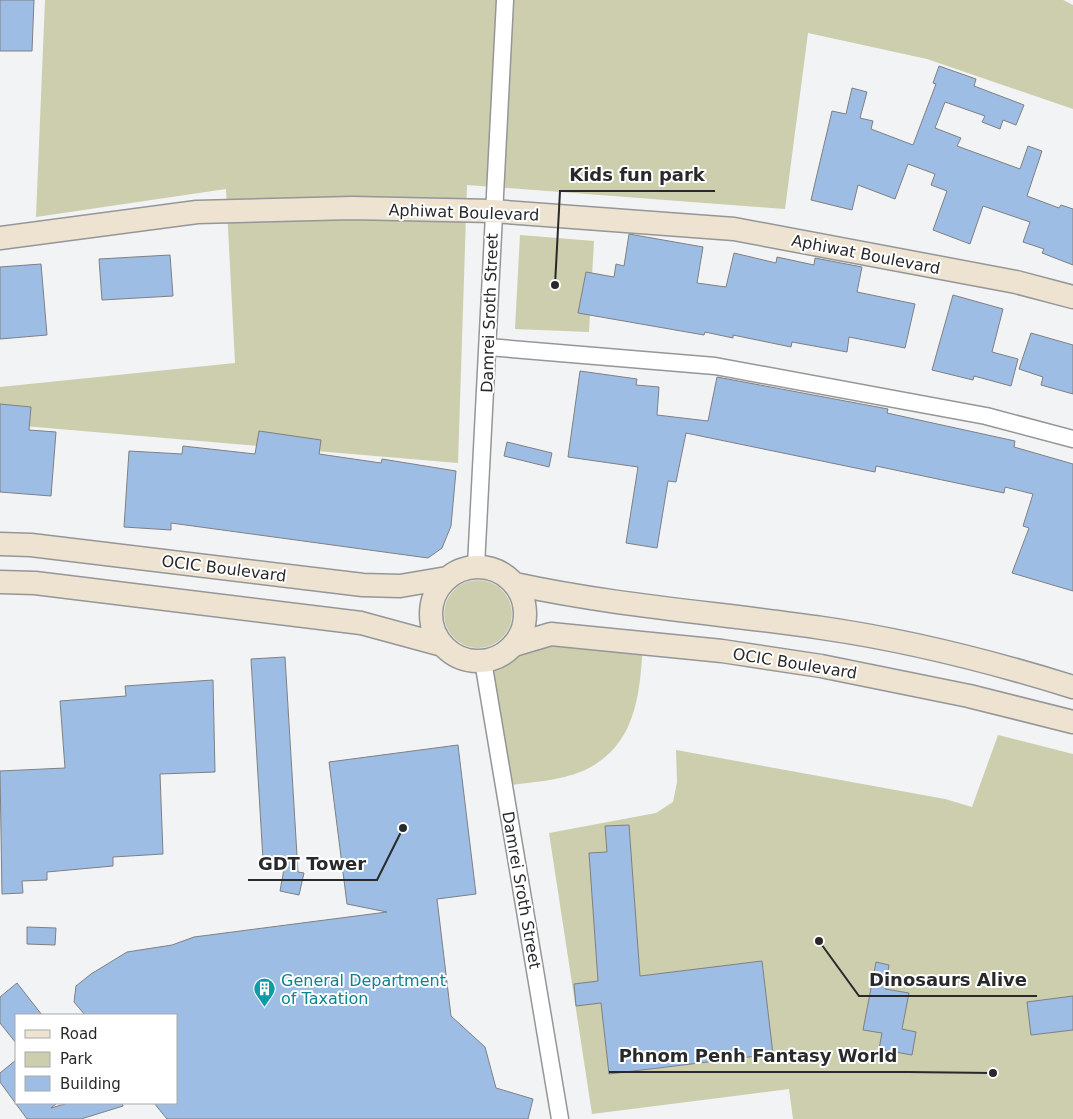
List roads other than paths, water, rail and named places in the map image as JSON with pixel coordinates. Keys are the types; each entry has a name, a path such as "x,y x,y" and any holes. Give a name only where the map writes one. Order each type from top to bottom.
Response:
{"street":[{"name":"Damrei Sroth Street","path":"476,566 488,347 492,211 505,0"},
{"name":"Aphiwat Boulevard","path":"0,238 197,212 352,208 492,211 734,230 1016,282 1073,297"},
{"path":"488,347 715,366 986,416 1073,440"},
{"name":"OCIC Boulevard","path":"0,544 31,545 363,585 400,586 447,578"},
{"path":"476,566 491,568 504,574 515,584 523,598 525,614 522,631 514,645 500,656 483,661 468,661 454,655 442,645 433,629 431,611 436,592 447,578 466,568 476,566"},
{"path":"0,582 45,585 361,623 442,645"},
{"path":"515,584 559,594 825,628 922,648 1073,686"},
{"name":"OCIC Boulevard","path":"514,645 551,634 731,652 821,666 969,696 1073,722"},
{"name":"Damrei Sroth Street","path":"483,661 560,1119"}],"place":[{"name":"Kids fun park","path":"555,285"},
{"name":"GDT Tower","path":"403,828"},
{"name":"Dinosaurs Alive","path":"819,941"},
{"name":"General Department of Taxation","path":"265,1008"},
{"name":"Phnom Penh Fantasy World","path":"993,1073"}]}
